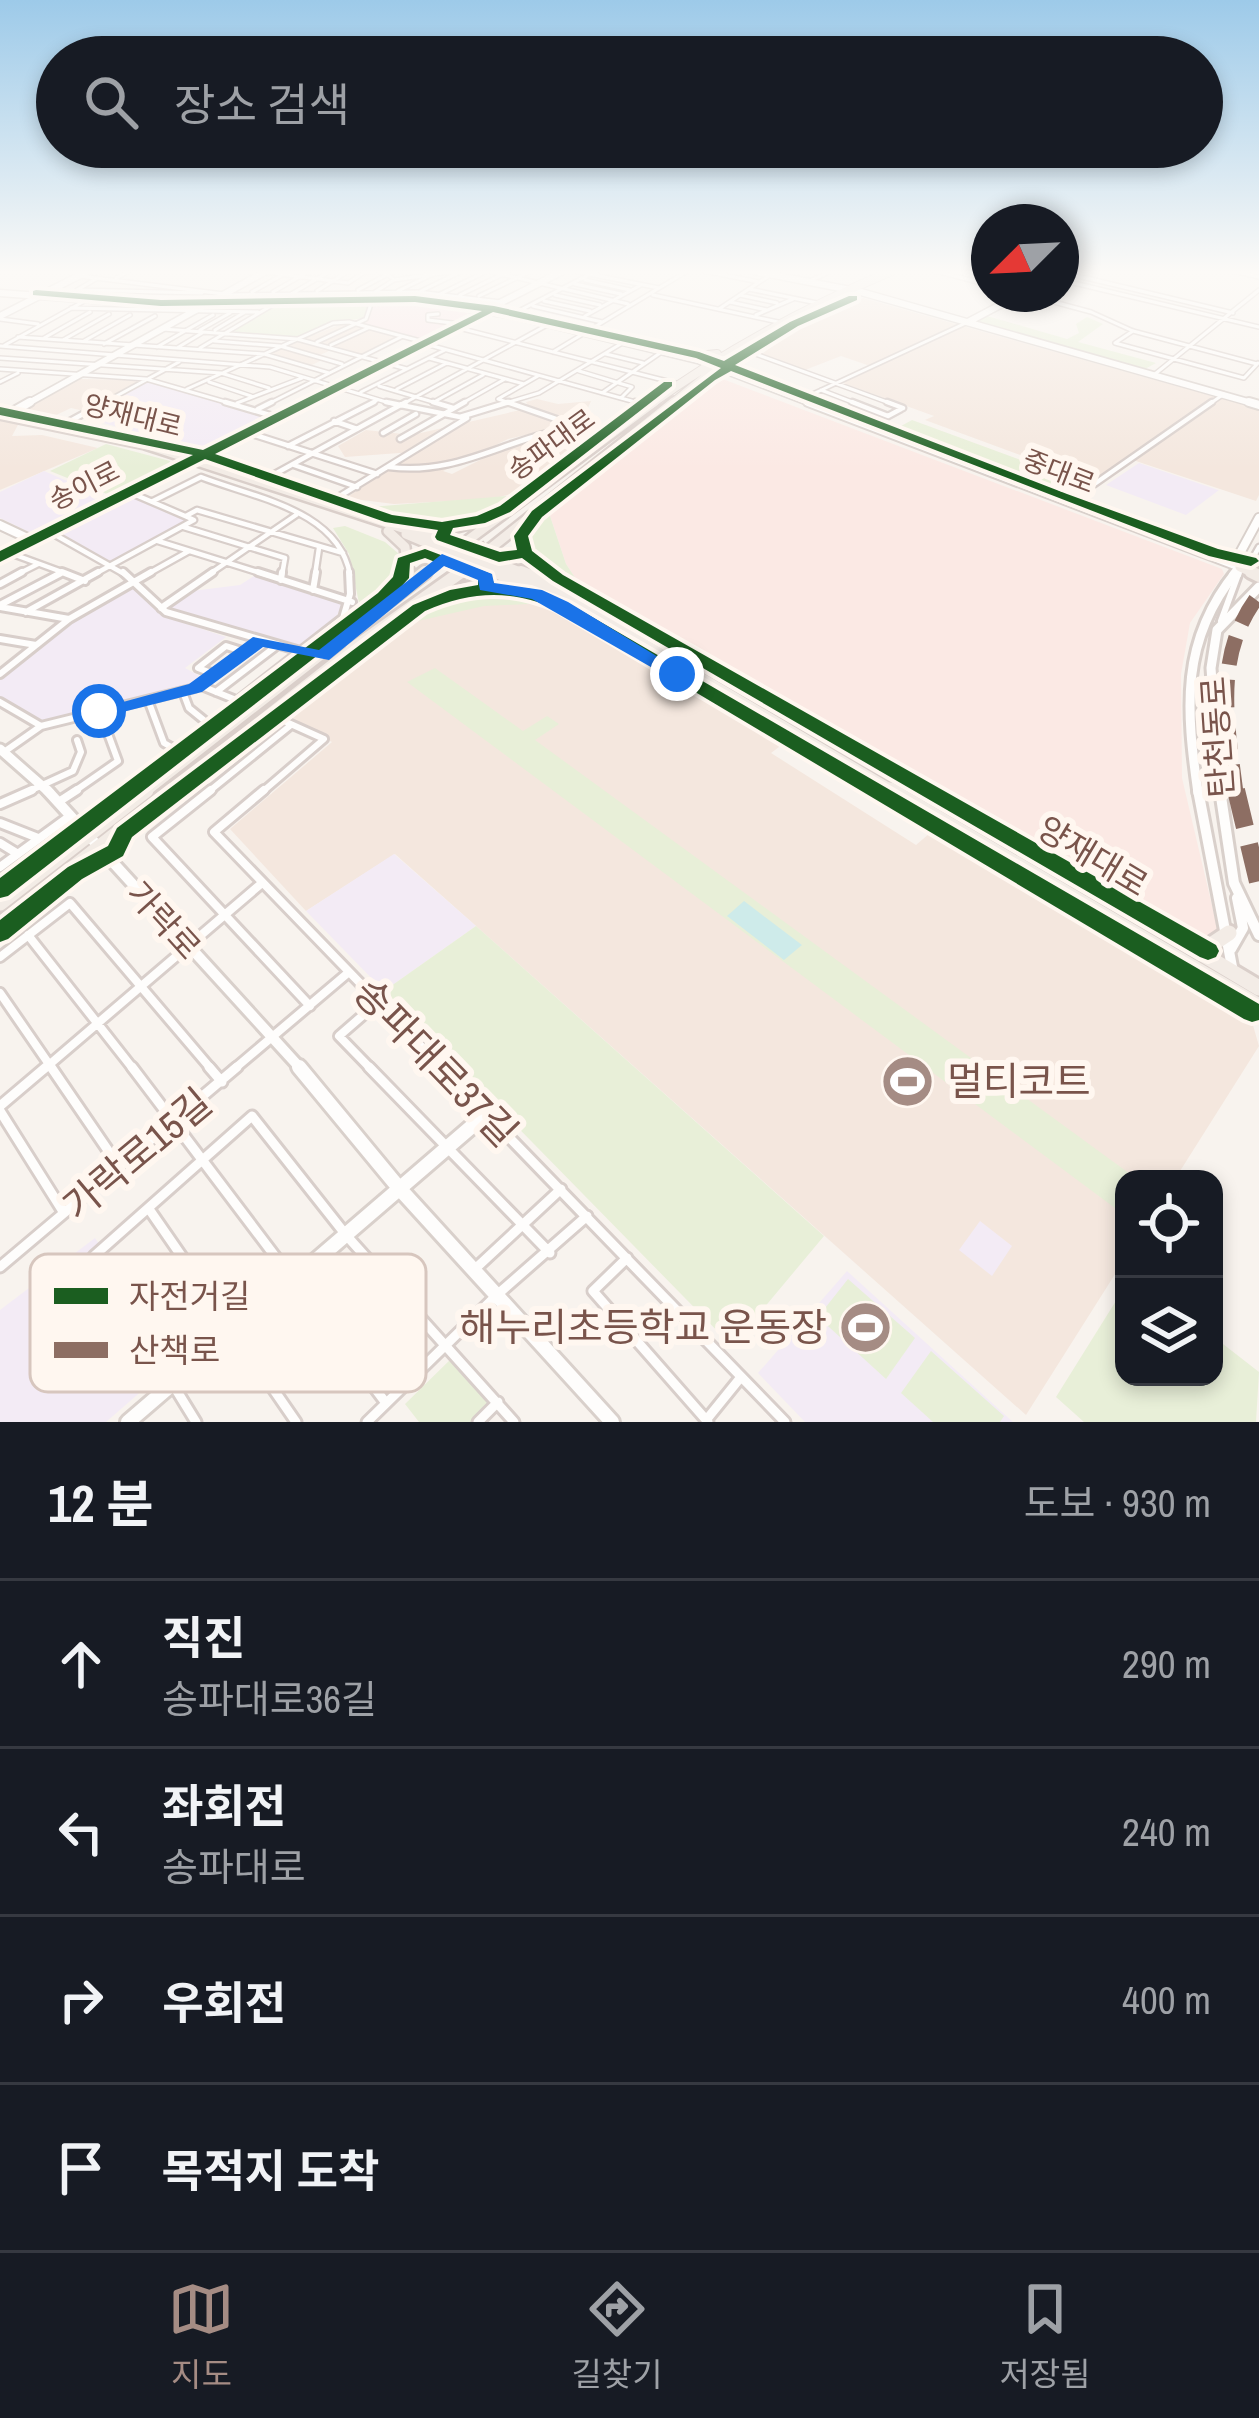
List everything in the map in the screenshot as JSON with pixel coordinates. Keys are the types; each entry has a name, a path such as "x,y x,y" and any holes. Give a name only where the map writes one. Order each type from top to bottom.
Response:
{"main road":[{"name":"송파대로","path":"587,470 724,353 753,336"},
{"name":"송파대로","path":"0,925 219,733 406,587 481,543 514,506 679,384 768,336"},
{"path":"689,357 724,353"},
{"name":"양재대로","path":"4,415 194,458 399,530 449,563 476,560 577,594 752,712 956,818 1257,1001"},
{"path":"322,656 449,563 476,560 481,543 585,455"},
{"path":"481,543 536,512 587,470"},
{"path":"481,543 587,470"},
{"path":"343,510 434,529 468,526 514,506"},
{"path":"343,510 396,536 409,558 406,587"},
{"path":"536,512 520,536 523,553 577,594"},
{"name":"양재대로","path":"476,560 561,599 589,606 758,703"},
{"path":"409,610 449,563"},
{"path":"351,650 449,563"},
{"name":"중대로","path":"1240,567 1256,574"},
{"path":"351,650 409,610 449,592 493,584 561,599"},
{"name":"송파대로","path":"0,903 271,715 351,650"},
{"name":"양재대로","path":"802,729 1233,973 1257,1001"},
{"path":"1189,948 1230,941"}],"street":[{"path":"40,340 46,336"},
{"path":"60,341 68,336"},
{"path":"65,353 93,336"},
{"path":"100,345 116,336"},
{"path":"4,415 149,336"},
{"path":"154,349 176,336"},
{"path":"174,350 200,336"},
{"path":"61,426 220,336"},
{"path":"271,336 407,369"},
{"path":"184,390 303,336"},
{"path":"314,344 330,336"},
{"path":"328,347 351,336"},
{"path":"254,411 401,336"},
{"path":"403,336 649,406"},
{"name":"송이로","path":"4,555 437,336"},
{"path":"493,336 679,384"},
{"path":"259,482 528,336"},
{"path":"553,352 579,336"},
{"name":"중대로","path":"600,336 689,357 1240,567"},
{"path":"799,400 937,336"},
{"path":"1019,336 1259,405"},
{"path":"1125,336 1115,343 1244,379 1258,363 1154,336"},
{"path":"1155,375 1203,336"},
{"path":"1,346 18,337 264,354 329,373"},
{"path":"213,341 280,346 346,364"},
{"path":"1,346 242,364 439,417 471,416 512,404 561,382 624,342"},
{"path":"742,349 903,408 889,416 821,390"},
{"path":"0,369 33,350"},
{"path":"358,394 445,350"},
{"path":"602,393 663,350"},
{"path":"606,353 645,363"},
{"path":"0,358 94,368 221,373 269,388"},
{"path":"429,358 524,384"},
{"path":"394,391 447,363"},
{"path":"0,369 146,379 276,417"},
{"path":"0,382 21,371"},
{"path":"578,371 634,389 621,398"},
{"path":"434,402 486,374"},
{"path":"538,376 498,399 608,437"},
{"path":"233,404 302,378"},
{"path":"400,439 505,379"},
{"path":"205,380 275,400"},
{"path":"376,385 454,408"},
{"path":"845,399 860,392"},
{"path":"1067,503 1224,394"},
{"path":"288,446 377,400"},
{"path":"845,418 867,407"},
{"path":"383,433 418,412"},
{"path":"326,504 471,416"},
{"path":"334,421 357,429"},
{"path":"389,466 426,473 450,471 515,440 572,428"},
{"path":"247,432 376,474"},
{"path":"293,464 357,487"},
{"path":"153,501 201,477 329,528 343,553 352,602 337,624 237,701"},
{"path":"26,612 194,520 129,492"},
{"path":"185,516 197,510 343,553"},
{"path":"160,608 297,514"},
{"path":"218,538 222,518"},
{"path":"1240,567 1240,553 1259,518"},
{"path":"0,525 34,541"},
{"path":"182,527 285,558 281,580"},
{"path":"50,532 116,566 160,608 322,656"},
{"path":"158,541 352,602"},
{"path":"1233,973 1198,797 1190,670 1199,627 1259,547"},
{"path":"314,590 320,548"},
{"path":"2,670 69,619 189,551"},
{"path":"1240,553 1252,559"},
{"path":"4,555 85,581"},
{"path":"0,584 38,564"},
{"name":"탄천동로","path":"1240,567 1238,583 1217,630 1211,668 1216,764 1234,883 1259,935"},
{"path":"0,606 62,573"},
{"path":"1217,630 1259,587"},
{"path":"0,606 69,619"},
{"path":"0,639 36,645"},
{"path":"0,766 5,753 41,726 199,685 260,640"},
{"path":"229,683 197,668 226,646 245,652"},
{"path":"217,692 277,646"},
{"path":"199,685 253,707"},
{"path":"182,691 189,708 219,733"},
{"path":"148,700 164,742 190,758"},
{"path":"0,702 41,726"},
{"path":"60,800 118,760 99,711"},
{"path":"271,715 292,724 152,837 310,1006"},
{"name":"송파대로37길","path":"292,724 324,739 214,832 784,1422"},
{"path":"0,804 73,771 81,752 77,740"},
{"name":"가락로","path":"5,753 60,800 273,1038 399,1188 612,1422"},
{"path":"73,771 88,782"},
{"path":"0,867 71,815"},
{"path":"2,827 38,838"},
{"path":"0,843 18,854"},
{"path":"64,1213 0,1108 262,883"},
{"path":"1230,941 1243,928 1234,883"},
{"path":"0,957 70,904 222,1082"},
{"path":"28,934 203,1157 271,1254"},
{"path":"273,1038 349,973"},
{"path":"0,994 119,1168"},
{"path":"377,1003 339,1036 550,1253"},
{"name":"가락로15길","path":"1,1262 273,1038"},
{"path":"324,1254 485,1115"},
{"path":"96,1254 252,1116 363,1254"},
{"path":"476,1268 561,1189"},
{"path":"149,1209 180,1254"},
{"path":"426,1365 587,1216"},
{"path":"627,1258 593,1291 706,1421 741,1377"},
{"path":"426,1326 514,1422"},
{"path":"128,1422 161,1392"},
{"path":"177,1392 196,1422"},
{"path":"276,1392 296,1422"},
{"path":"377,1392 386,1403"},
{"path":"367,1422 398,1392"},
{"path":"478,1422 498,1402"}],"shaded area":[{"path":"310,336 401,337 362,356 326,348 331,350 318,356 324,359 310,366 268,353"},
{"path":"785,336 1000,336 1259,409 1259,495 1256,501 1127,458 1091,481 925,420 934,416 843,383 873,367 841,356 805,370 762,354"},
{"path":"720,378 1222,569 1224,574 1190,623 1181,674 1182,778 1218,931 1214,942 1203,942 578,582 566,564 548,510 711,379"},
{"path":"78,379 141,380 84,411 71,408 54,416 22,409"},
{"path":"147,381 268,417 202,451 83,417"},
{"path":"537,399 558,404 591,401 587,410 571,415 576,418 561,427 508,439 443,471 452,474 520,440 570,430 593,436 518,492 492,499 394,504 346,498 413,452 345,457 338,446 366,430 412,435 529,408 526,402"},
{"path":"0,420 19,423 12,436 42,435 98,448 0,490"},
{"path":"1139,463 1219,490 1186,515 1106,485"},
{"path":"44,471 107,498 31,533 0,518 0,492"},
{"path":"133,495 190,521 115,564 61,533"},
{"path":"257,574 345,603 332,623 296,649 167,608 192,591 240,585"},
{"path":"132,582 166,617 226,637 185,668 205,679 196,686 42,724 0,700 0,676 70,619"},
{"path":"458,593 542,600 787,741 771,753 916,845 937,827 1250,1015 1259,1046 1181,1170 1115,1170 1115,1274 1026,1415 395,854 306,911 230,829 332,742 288,720 289,716 416,613"},
{"path":"394,854 476,926 384,991 306,911"},
{"path":"980,1221 1012,1246 992,1276 959,1250"},
{"path":"95,1238 105,1254 74,1254"},
{"path":"847,1271 1013,1422 805,1422 758,1373"},
{"path":"30,1287 30,1392 140,1392 106,1422 0,1422 0,1310"}],"green space":[{"path":"1031,336 1086,336 1078,342 1156,363 1145,369"},
{"path":"912,420 1064,476 1045,489 892,431"},
{"path":"106,444 170,461 168,467 112,496 50,471"},
{"path":"518,495 482,515 446,521 409,518 370,507"},
{"path":"548,510 566,564 578,582 561,579 523,547 530,524"},
{"path":"345,526 385,542 399,554 400,577 381,597 359,603 349,554 333,528"},
{"path":"486,589 548,603 484,606 396,626 433,604"},
{"path":"435,668 523,731 547,716 559,724 535,740 1125,1170 1115,1170 1115,1208 407,682"},
{"path":"476,926 824,1236 732,1346 384,991"},
{"name":"해누리초등학교 운동장","path":"848,1279 915,1338 886,1379 818,1317"},
{"path":"1115,1302 1115,1386 1223,1386 1223,1344 1259,1372 1256,1422 1084,1422 1056,1397"},
{"path":"931,1351 1004,1416 1000,1422 933,1422 901,1393"},
{"path":"454,1356 493,1404 474,1422 419,1422 405,1404 417,1392 426,1392 426,1383"}],"water":[{"path":"744,901 802,945 784,960 727,916"}],"tunnel":[{"path":"451,571 486,544"}],"marked path":[{"path":"1259,595 1233,634 1228,688 1237,799 1259,886"}],"cycle path":[{"path":"0,557 439,336"},
{"path":"616,336 699,355 1062,497 1214,553 1251,561"},
{"path":"773,336 728,363 730,367 537,514 521,536 525,553 558,578 1208,951"},
{"path":"525,553 499,557 442,537 447,525 480,520 505,509 668,384"},
{"path":"0,411 191,450 390,519 447,527"},
{"path":"0,890 384,596 401,578 403,561 425,553 486,577 486,587"},
{"path":"0,933 75,873 116,851 124,833 419,608 473,590 508,589 562,606 1252,1012"}],"place":[{"name":"멀티코트","path":"908,1081"},
{"name":"해누리초등학교 운동장","path":"866,1327"}],"route":[{"path":"99,711 195,688 260,640 322,656 442,559 486,577 486,587 536,594 562,606 677,674"}]}
